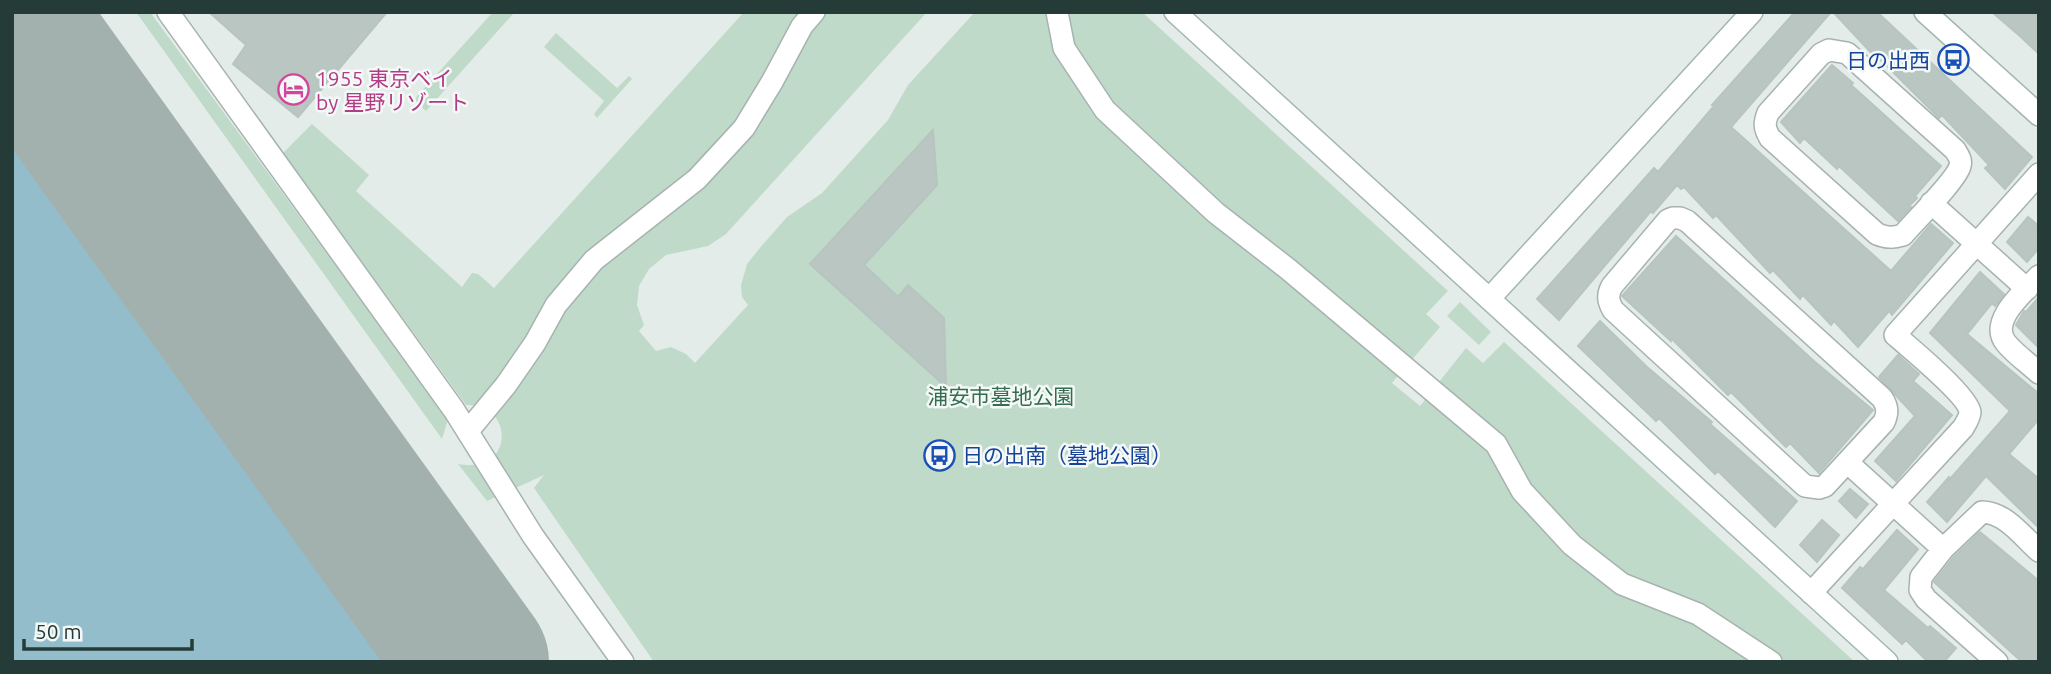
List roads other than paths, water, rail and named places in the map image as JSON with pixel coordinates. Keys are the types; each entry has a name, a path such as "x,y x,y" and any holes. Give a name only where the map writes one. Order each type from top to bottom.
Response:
{"street":[{"path":"168,12 468,431 533,536 623,662"},
{"path":"468,431 506,385 535,343 556,305 594,260 697,179 744,128 802,26 814,12"},
{"path":"1056,12 1064,48 1105,110 1216,213 1288,269 1496,444 1522,491 1572,545 1622,584 1698,614 1770,662"},
{"path":"1175,12 1887,662"},
{"path":"1489,299 1752,12"},
{"path":"1925,12 2039,115"},
{"path":"1829,50 1847,52 1960,157 1960,166 1931,203 1903,235 1885,237 1877,234 1770,138 1765,130 1768,113 1821,54 1829,50"},
{"path":"1811,593 1964,428 1970,412 1961,396 1895,335 2039,174"},
{"path":"1931,203 1976,242 2033,282 2005,316 2001,333 2005,342 2039,373"},
{"path":"1680,218 1687,221 1882,398 1887,405 1884,422 1847,462 1825,486 1819,488 1805,485 1613,310 1608,301 1612,286 1668,220 1680,218"},
{"path":"1847,462 1943,549"},
{"path":"1997,662 1926,599 1920,590 1921,577 1943,549 1982,512 1992,512 2001,517 2039,551"}],"water":[{"path":"12,64 442,662 12,662"}],"place":[{"name":"日の出西","path":"1953,60"},
{"name":"1955 東京ベイ by 星野リゾート","path":"293,90"},
{"name":"日の出南（墓地公園）","path":"939,455"}],"park label":[{"name":"浦安市墓地公園","path":"1001,396"}]}
